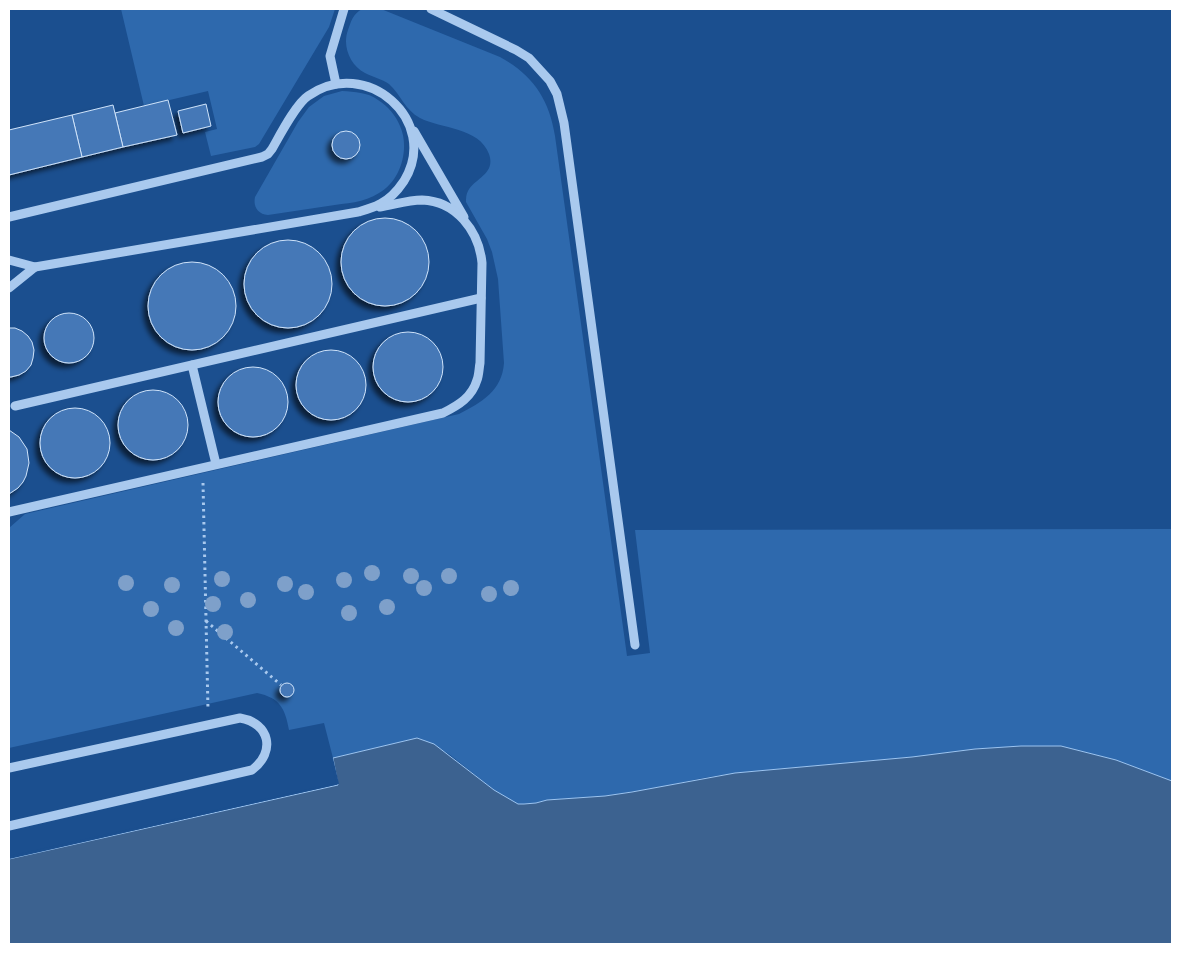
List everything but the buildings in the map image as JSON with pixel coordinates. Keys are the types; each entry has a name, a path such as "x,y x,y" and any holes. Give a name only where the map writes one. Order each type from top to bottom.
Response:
{"lane":[{"path":"336,84 330,56 344,9"},
{"path":"431,9 529,58 550,81 557,94 564,123 635,645"},
{"path":"9,217 262,157 272,149 299,105 307,96 327,86 348,82 369,86 394,102 406,118 468,224 481,252 480,363 478,380 470,394 458,405 443,413 9,512"},
{"path":"358,212 378,206 401,186 406,177 410,168 413,148 406,118"},
{"path":"9,260 35,267 424,200 443,205 460,216 468,224"},
{"path":"9,288 35,267"},
{"path":"15,406 481,298"},
{"path":"192,365 216,464"},
{"path":"9,768 240,718 249,719 257,724 263,731 267,749 264,757 252,770 9,826"}],"path":[{"path":"202,468 208,724"},
{"path":"206,621 281,685"}],"shaded area":[{"path":"121,9 335,9 329,27 259,144 255,147 211,156 205,132 217,129 208,91 144,106"},
{"path":"362,9 381,9 500,57 512,64 530,80 538,89 549,111 555,136 627,656 650,653 635,530 1172,529 1172,781 1116,760 1061,746 1021,746 735,773 605,796 518,804 494,790 449,754 417,738 333,758 324,723 289,730 286,716 280,705 271,698 257,693 9,748 9,528 25,514 459,414 483,400 499,381 504,363 498,279 487,239 466,202 466,195 471,186 484,175 490,166 489,154 484,145 468,134 429,122 415,115 389,84 365,73 355,65 347,49 346,36 353,18"},
{"path":"342,91 361,93 374,97 391,111 400,126 403,135 404,154 402,163 393,181 379,193 361,201 268,215 259,212 255,204 255,197 298,122 309,107 324,96"},
{"path":"417,738 434,744 494,790 518,804 605,796 735,773 912,757 975,749 1061,746 1116,760 1172,781 1172,944 9,944 9,859 338,785 333,758"}],"pier":[{"path":"333,758 339,784 9,859 9,856 336,783 330,759"}]}
